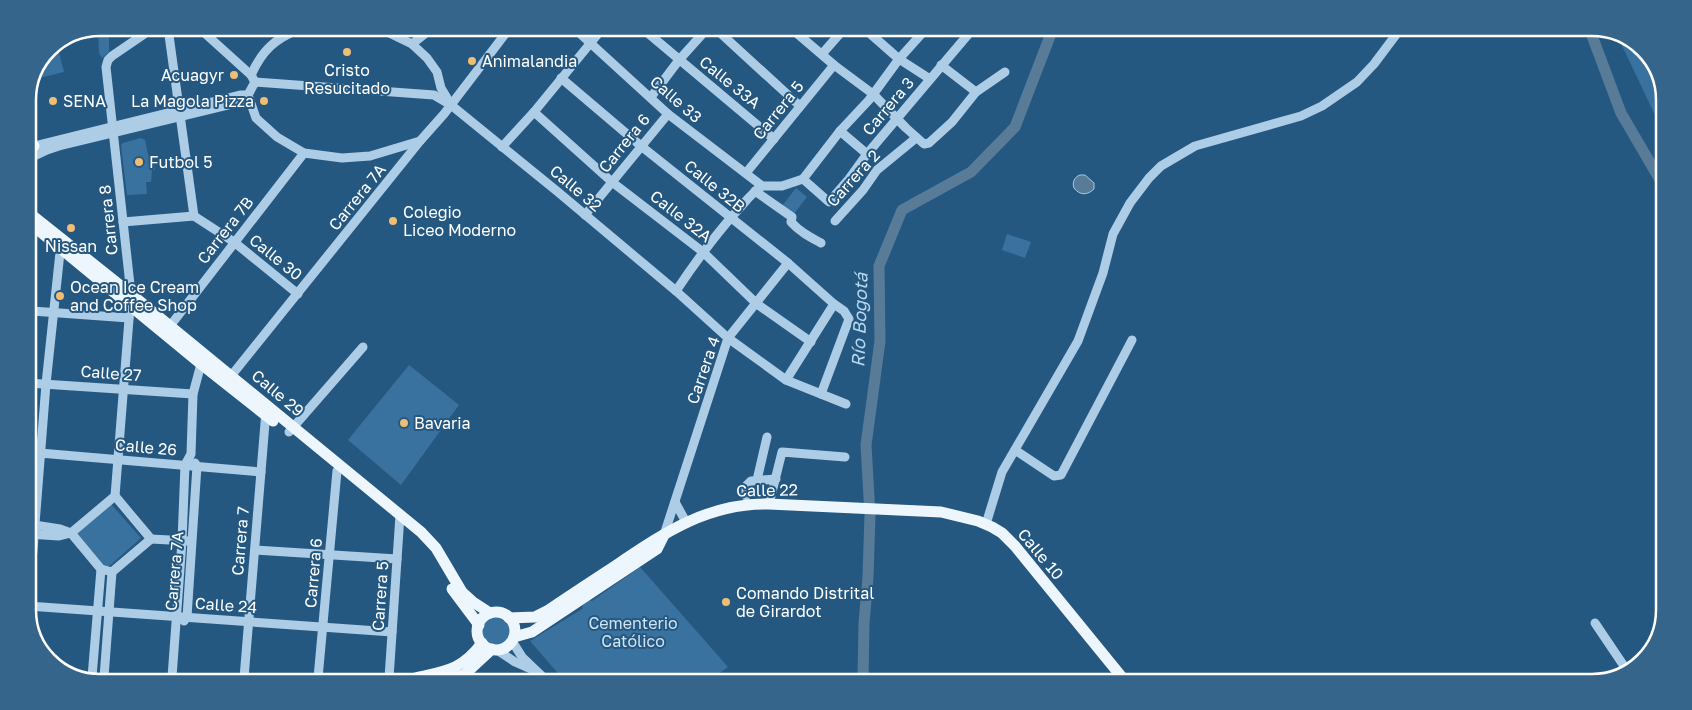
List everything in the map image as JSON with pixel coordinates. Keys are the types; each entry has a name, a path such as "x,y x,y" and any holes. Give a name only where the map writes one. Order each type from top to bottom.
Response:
{"main road":[{"name":"Calle 29","path":"36,220 130,312 201,364 229,379"},
{"name":"Calle 29","path":"36,227 131,294 229,379 399,519 430,551 458,598 479,624"},
{"name":"Calle 29","path":"291,430 337,471 399,519 421,532 436,548 462,592 490,613"},
{"name":"Calle 22","path":"510,618 535,617 547,611 651,540 686,522 729,507 745,504 769,504 895,509"},
{"name":"Calle 10","path":"895,509 941,512 978,521 1002,533 1015,546 1119,674"},
{"name":"Calle 22","path":"513,639 532,632 657,549 664,535"},
{"path":"465,674 494,649 506,647 513,639 515,626 510,618 500,613 490,613 479,624 478,631 482,643 494,649"},
{"path":"432,674 460,666 473,655 482,643"}],"street":[{"name":"Carrera 8","path":"115,496 131,294 106,67 108,60 112,56 141,36"},
{"path":"123,222 194,216 169,36"},
{"path":"207,36 253,79"},
{"path":"282,36 266,49 256,64 248,95 256,118 277,137 304,153 342,158 370,156 420,141"},
{"path":"396,36 412,44 427,58 437,72 441,88 451,105"},
{"path":"412,44 423,36"},
{"name":"Carrera 7A","path":"229,379 451,105 504,36"},
{"name":"Calle 33","path":"583,36 668,114 746,173 759,188 792,217 791,222 796,228 821,243"},
{"path":"502,147 534,112 596,36"},
{"name":"Calle 33A","path":"651,36 774,138"},
{"name":"Carrera 6","path":"650,97 701,36"},
{"path":"724,36 800,106"},
{"path":"800,36 834,65 873,94 924,144 929,143 952,122 976,92 1005,72"},
{"path":"822,54 838,36"},
{"path":"873,36 899,59 930,79"},
{"path":"676,291 703,252 759,188 782,186 803,179 920,36"},
{"name":"Carrera 3","path":"803,179 828,202 849,179 866,154 967,36"},
{"path":"986,524 1002,472 1078,341 1103,273 1113,234 1130,203 1149,178 1161,166 1196,146 1292,119 1322,106 1357,82 1374,64 1395,36"},
{"name":"Carrera 5","path":"746,173 834,65"},
{"path":"941,65 976,92"},
{"name":"Calle 32B","path":"561,78 641,146 844,311 849,319 821,394"},
{"name":"Calle 32","path":"253,79 434,95 451,105 585,215 676,291 728,338 786,380 846,404"},
{"path":"36,144 114,129 180,113 240,94 248,95"},
{"name":"Calle 32A","path":"534,112 612,182 703,252 757,304 811,342"},
{"name":"Carrera 6","path":"585,215 668,114"},
{"path":"36,154 114,129"},
{"path":"840,132 866,154"},
{"name":"Carrera 2","path":"835,220 864,190 877,170 916,138"},
{"name":"Carrera 7B","path":"170,326 304,153"},
{"name":"Calle 30","path":"194,216 234,242 298,294"},
{"path":"36,487 61,244"},
{"name":"Carrera 4","path":"664,535 728,338 788,264"},
{"path":"786,380 834,304"},
{"path":"36,312 130,312"},
{"path":"1015,450 1054,476 1061,475 1132,340"},
{"path":"291,430 363,347"},
{"name":"Carrera 7A","path":"172,674 182,541 185,466 190,454 193,394 201,364"},
{"name":"Calle 27","path":"36,383 193,394"},
{"name":"Carrera 7","path":"244,674 267,410"},
{"path":"757,480 767,437"},
{"path":"769,504 782,452 845,457"},
{"name":"Calle 26","path":"36,453 261,472"},
{"path":"190,454 197,466"},
{"name":"Carrera 7A","path":"176,629 187,617 197,466"},
{"name":"Carrera 6","path":"318,674 337,471"},
{"path":"746,496 746,486 751,481 776,479"},
{"path":"36,530 59,536 70,533 115,496 151,539"},
{"path":"675,502 686,522"},
{"name":"Carrera 5","path":"389,674 399,519"},
{"path":"70,533 101,569 112,572"},
{"path":"104,674 112,572 151,539 192,541"},
{"path":"255,550 397,559"},
{"path":"92,673 101,569"},
{"name":"Calle 24","path":"36,608 176,616 392,632"},
{"path":"1595,623 1623,665"},
{"path":"513,639 522,657 540,674"},
{"path":"494,649 538,672"}],"green space":[{"path":"98,36 110,36 109,52 102,58 99,53"},
{"path":"1621,43 1631,49 1643,61 1651,76 1656,96 1656,117"},
{"path":"59,52 64,72 40,78 47,65"},
{"name":"Futbol 5","path":"141,138 145,140 148,155 152,154 155,170 152,170 151,182 146,182 147,194 127,195 121,145"},
{"path":"796,188 807,197 793,215 782,206"},
{"path":"1007,234 1031,242 1025,258 1002,250"},
{"name":"Bavaria","path":"409,365 459,405 401,485 348,440"},
{"path":"110,503 141,538 107,568 76,533"},
{"name":"Cementerio Católico","path":"640,567 728,667 718,674 559,674 530,641 582,609 583,605 589,600 592,601"},
{"path":"496,616 507,620 511,631 507,642 496,646 485,642 481,631 485,620"}],"shaded area":[{"path":"1080,175 1085,175 1094,183 1092,191 1081,193 1076,191 1073,184 1074,180"}],"waterway":[{"name":"Río Bogotá","path":"863,674 870,515 866,445 880,341 879,266 902,210 971,172 1015,127 1050,36"},
{"name":"Río Bogotá","path":"1592,36 1621,113 1656,173"}],"place":[{"name":"Cristo Resucitado","path":"347,52"},
{"name":"Animalandia","path":"472,61"},
{"name":"Acuagyr","path":"234,75"},
{"name":"SENA","path":"53,101"},
{"name":"La Magola Pizza","path":"264,101"},
{"name":"Futbol 5","path":"139,162"},
{"name":"Colegio Liceo Moderno","path":"393,221"},
{"name":"Nissan","path":"71,228"},
{"name":"Ocean Ice Cream and Coffee Shop","path":"60,296"},
{"name":"Bavaria","path":"404,423"},
{"name":"Comando Distrital de Girardot","path":"726,602"}]}
